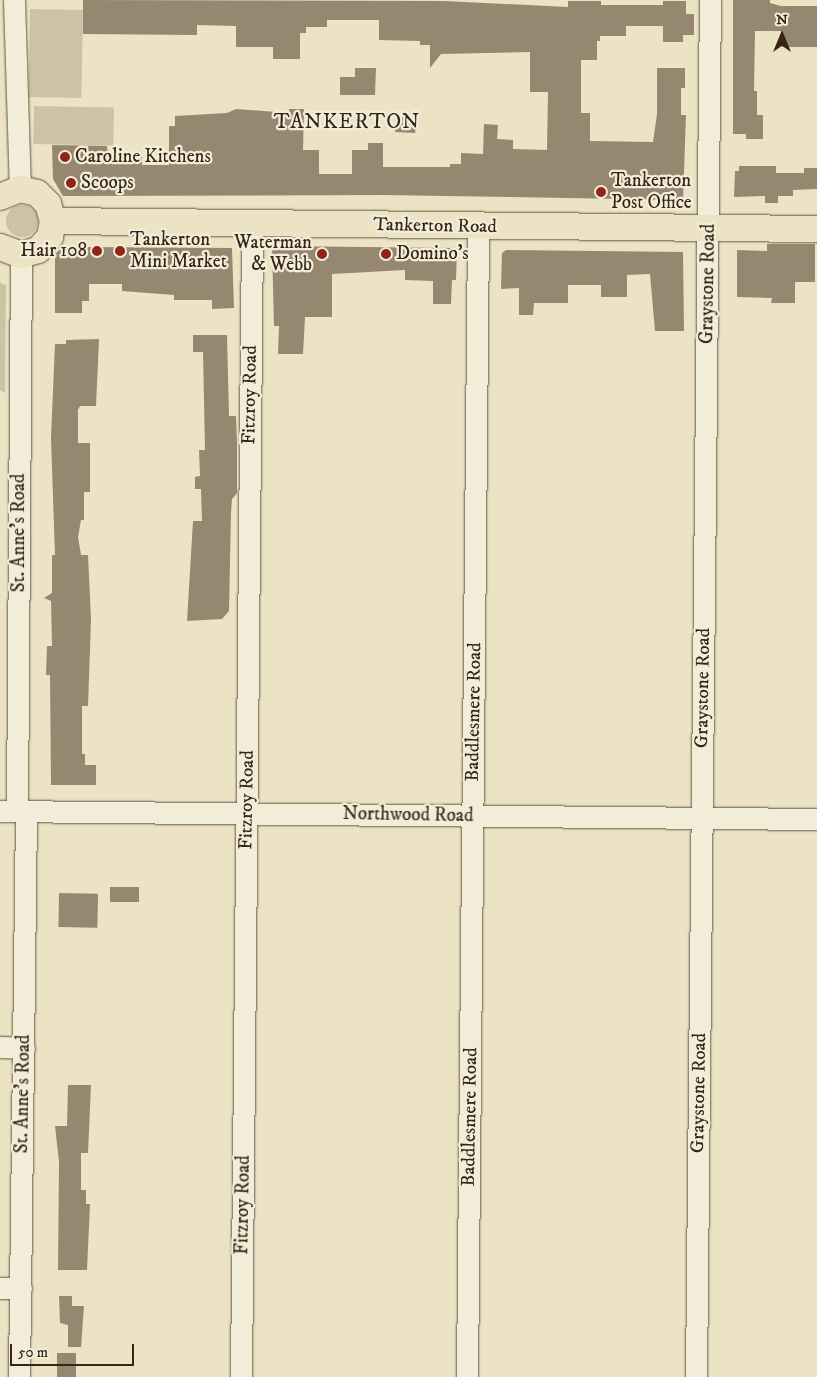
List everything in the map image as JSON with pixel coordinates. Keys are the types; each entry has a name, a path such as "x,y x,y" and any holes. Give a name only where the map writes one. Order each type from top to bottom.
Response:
{"main road":[{"path":"10,193 43,198 52,211 53,221 45,244 30,254 10,251"},
{"name":"Tankerton Road","path":"53,221 252,222 478,227 817,229"}],"street":[{"path":"10,193 14,0"},
{"name":"Graystone Road","path":"696,1377 710,0"},
{"name":"Fitzroy Road","path":"241,1377 252,222"},
{"name":"Baddlesmere Road","path":"467,1377 478,227"},
{"name":"St. Anne's Road","path":"10,251 14,811 24,1048 10,1288 19,1377"},
{"name":"Northwood Road","path":"14,811 817,819"},
{"path":"0,1047 24,1048"}],"shaded area":[{"path":"30,9 83,10 81,98 28,97"},
{"path":"34,106 114,107 113,145 33,144"},
{"path":"22,205 28,206 33,210 37,215 37,227 33,232 28,236 22,237 16,236 11,232 7,227 6,221 7,215 11,210 16,206"},
{"path":"0,283 6,285 5,393 0,390"}],"building":[{"path":"83,0 444,1 568,7 568,1 601,1 601,5 663,5 663,1 686,1 686,14 694,14 694,35 683,35 683,42 663,42 663,26 626,26 626,36 600,36 600,41 597,41 597,60 581,60 581,113 590,113 590,141 653,142 657,114 657,68 685,68 685,88 681,88 681,115 686,115 683,200 383,195 63,196 53,179 52,145 107,146 108,155 142,155 142,165 169,165 169,126 175,126 175,116 227,113 236,109 289,113 289,109 304,109 303,150 319,150 319,174 352,174 352,150 368,150 368,143 383,143 383,167 450,167 450,164 461,164 461,153 483,154 484,124 498,125 497,139 513,140 513,149 547,150 548,92 530,92 530,52 441,54 430,68 430,45 420,45 420,41 379,40 379,20 327,20 327,27 306,27 306,33 300,33 300,59 273,59 273,47 236,47 236,26 197,25 197,35 83,34"},
{"path":"733,0 770,0 770,3 781,6 817,6 817,47 782,47 782,31 755,31 754,91 757,91 757,115 763,115 763,139 746,139 746,134 733,134"},
{"path":"355,68 376,68 375,95 340,95 340,77 355,77"},
{"path":"396,117 416,118 415,133 395,132"},
{"path":"739,166 776,166 776,173 804,173 804,168 817,168 817,189 793,190 793,196 778,196 778,203 765,203 765,196 734,197 735,171 739,171"},
{"path":"767,244 815,244 815,282 795,282 795,303 771,303 772,298 737,297 737,250 767,251"},
{"path":"272,246 457,248 456,280 452,280 451,304 433,304 433,281 405,280 405,270 332,274 332,317 305,317 303,354 278,354 279,326 274,326"},
{"path":"78,247 232,248 234,308 212,309 212,300 174,300 174,295 122,291 122,284 89,284 89,301 82,301 82,313 55,313 55,254 61,249"},
{"path":"506,250 683,252 684,331 655,331 650,274 627,275 627,297 601,297 601,285 568,285 568,303 534,303 533,315 519,315 519,288 501,289 502,253"},
{"path":"193,335 227,335 229,416 236,416 237,493 232,499 231,513 229,611 222,619 187,621 193,521 202,521 201,489 195,489 195,477 200,476 199,450 205,450 203,352 193,352"},
{"path":"99,339 96,406 80,406 78,410 78,443 90,443 90,492 84,492 84,520 81,520 78,537 81,555 88,555 91,620 88,706 82,706 82,754 85,754 85,765 96,765 96,785 51,785 50,675 46,675 47,646 52,646 51,601 44,598 52,593 52,555 55,555 51,438 55,344 66,344 66,340"},
{"path":"110,887 139,887 139,902 110,902"},
{"path":"59,893 98,894 97,928 58,927"},
{"path":"68,1085 91,1085 88,1153 81,1153 81,1190 86,1190 86,1204 90,1204 87,1270 58,1270 59,1162 55,1126 67,1126"},
{"path":"59,1296 72,1296 72,1306 84,1306 81,1347 68,1347 68,1325 60,1323"},
{"path":"57,1353 76,1353 76,1377 57,1377"}],"place":[{"name":"Caroline Kitchens","path":"65,157"},
{"name":"Scoops","path":"71,183"},
{"name":"Tankerton Post Office","path":"601,192"},
{"name":"Hair 108","path":"97,251"},
{"name":"Tankerton Mini Market","path":"120,251"},
{"name":"Waterman & Webb","path":"322,254"},
{"name":"Domino's","path":"386,254"}],"district":[{"name":"TANKERTON","path":"347,122"}]}
